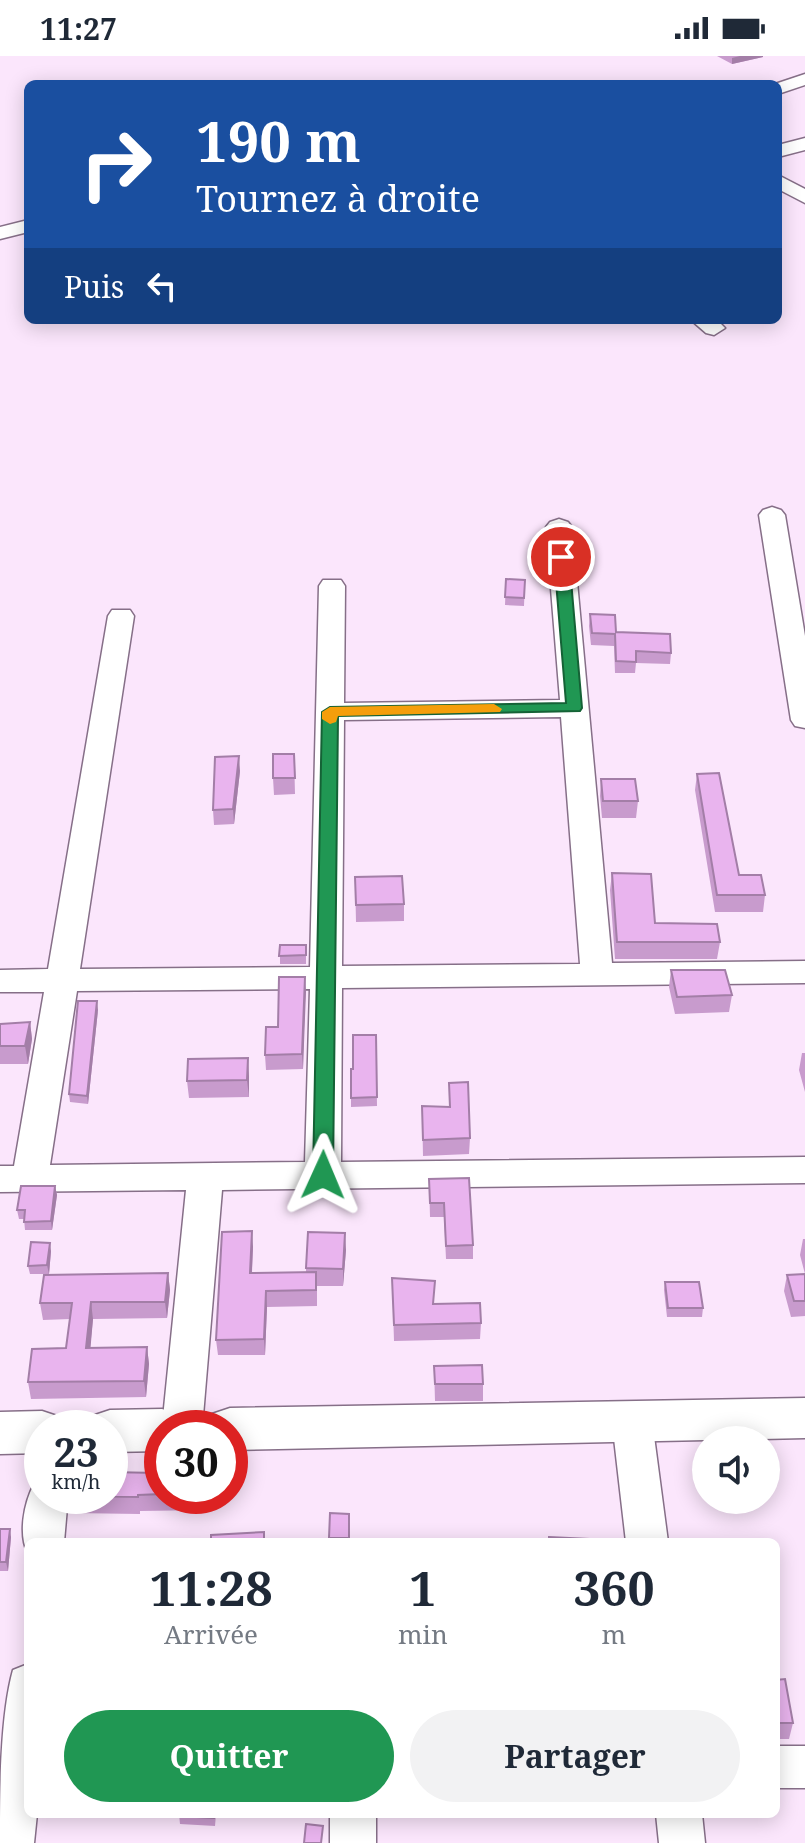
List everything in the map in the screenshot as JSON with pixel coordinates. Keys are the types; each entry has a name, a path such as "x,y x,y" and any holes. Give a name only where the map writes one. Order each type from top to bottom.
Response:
{"main road":[{"path":"248,1429 805,1418"},
{"path":"0,1433 24,1432"}],"street":[{"path":"782,88 805,79"},
{"path":"782,150 805,144"},
{"path":"782,183 805,197"},
{"path":"0,233 24,227"},
{"path":"772,515 794,586 805,720"},
{"path":"559,527 597,975"},
{"path":"323,1175 332,586"},
{"path":"121,616 62,980 15,1179 805,1170"},
{"path":"330,712 574,708"},
{"path":"0,981 805,972"},
{"path":"184,1410 205,1177"},
{"path":"632,1421 647,1538"},
{"path":"43,1538 46,1514"},
{"path":"11,1843 24,1714"},
{"path":"780,1767 805,1767"},
{"path":"353,1818 353,1843"},
{"path":"679,1818 682,1843"}],"building":[{"path":"506,579 525,580 524,598 505,597"},
{"path":"590,614 615,615 616,632 670,634 671,653 636,651 636,662 616,661 615,634 592,633"},
{"path":"273,754 294,754 295,778 273,778"},
{"path":"239,756 233,809 213,810 215,757"},
{"path":"719,773 739,875 761,875 765,895 717,895 697,774"},
{"path":"601,779 635,779 638,801 603,801"},
{"path":"612,873 651,874 655,923 717,924 720,942 617,942"},
{"path":"402,876 404,904 356,905 355,877"},
{"path":"280,945 306,945 306,955 279,956"},
{"path":"671,970 725,970 732,995 677,997"},
{"path":"279,977 305,977 302,1054 265,1055 266,1027 278,1027"},
{"path":"78,1001 97,1001 87,1096 69,1094"},
{"path":"30,1022 25,1046 0,1046 0,1024"},
{"path":"353,1035 376,1035 377,1097 351,1098"},
{"path":"248,1058 247,1080 187,1081 188,1059"},
{"path":"468,1082 470,1138 423,1140 422,1106 450,1107 449,1083"},
{"path":"469,1178 473,1245 446,1246 444,1203 430,1203 429,1179"},
{"path":"21,1186 55,1186 51,1221 24,1222 25,1210 17,1210"},
{"path":"252,1231 250,1273 316,1272 316,1290 266,1291 264,1339 216,1340 222,1232"},
{"path":"308,1232 345,1233 343,1269 306,1268"},
{"path":"31,1242 50,1243 47,1265 28,1266"},
{"path":"168,1273 165,1302 91,1302 86,1348 147,1347 144,1381 28,1382 32,1349 66,1348 72,1303 40,1303 44,1275"},
{"path":"805,1274 805,1301 794,1301 787,1275"},
{"path":"392,1278 435,1281 433,1304 480,1303 481,1323 394,1325"},
{"path":"665,1282 699,1282 703,1308 668,1308"},
{"path":"482,1365 483,1384 435,1384 434,1366"},
{"path":"128,1472 144,1473 144,1495 128,1497"},
{"path":"330,1513 349,1514 349,1538 329,1538"},
{"path":"0,1529 10,1529 6,1562 0,1562"},
{"path":"264,1532 264,1538 211,1538 211,1535"},
{"path":"785,1679 793,1723 780,1723 780,1680"},
{"path":"306,1824 323,1826 321,1843 304,1843"}],"slow traffic":[{"path":"330,719 330,712 494,709"}],"route":[{"path":"323,1175 330,712 574,708 561,557"}]}
